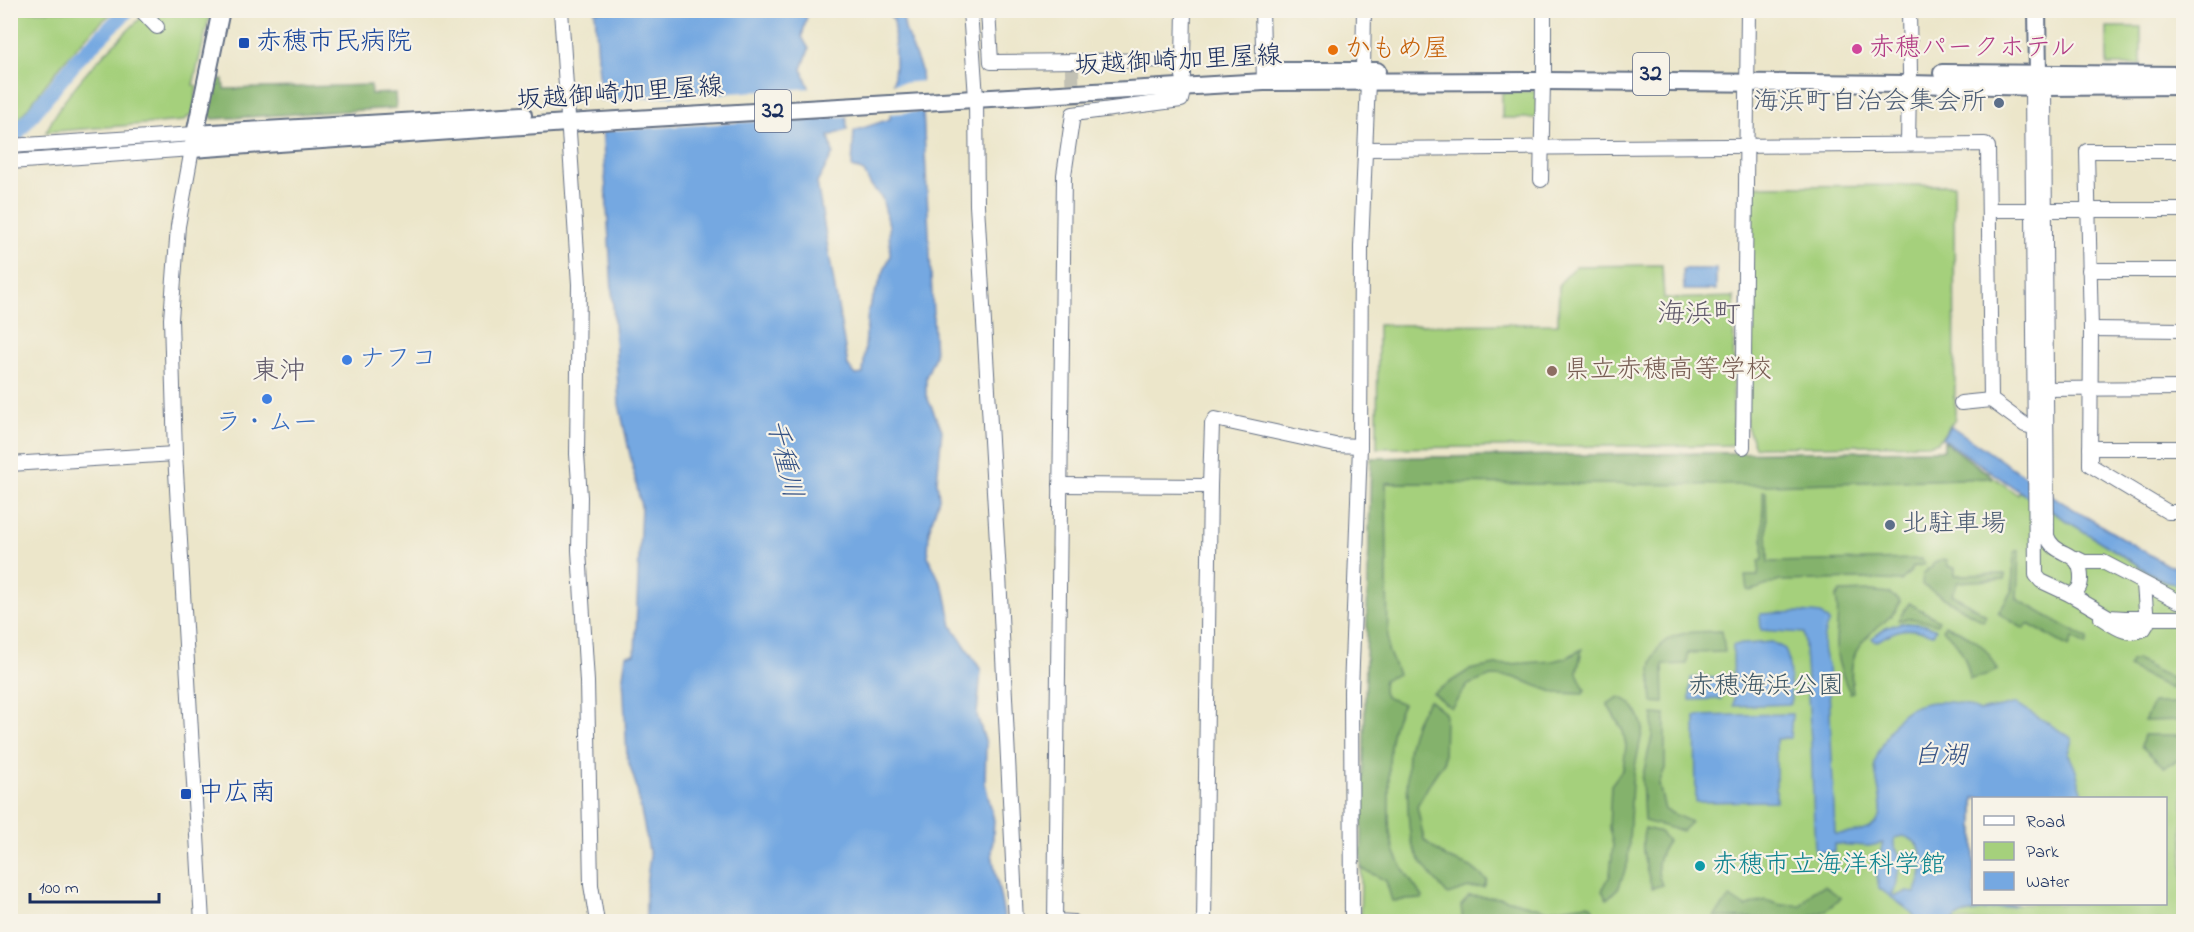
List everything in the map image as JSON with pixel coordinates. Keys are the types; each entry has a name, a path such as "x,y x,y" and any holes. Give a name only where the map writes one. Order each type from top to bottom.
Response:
{"main road":[{"path":"193,142 221,10"},
{"path":"2037,10 2038,83"},
{"name":"坂越御崎加里屋線","path":"193,142 972,94 1183,74 1365,77 1910,78 2184,86"},
{"name":"坂越御崎加里屋線","path":"2038,83 2184,75"}],"street":[{"path":"141,10 157,27"},
{"path":"561,10 572,118 579,284 577,454 580,497 579,550 586,682 591,885 597,921"},
{"path":"970,10 977,205 1016,921"},
{"path":"988,10 991,62 1072,65 1183,74"},
{"path":"1074,921 1054,921 1064,175 1073,114 1181,100 1184,10"},
{"path":"1262,10 1264,76"},
{"path":"1352,921 1351,691 1360,446 1361,247 1366,149 1364,10"},
{"path":"1542,180 1544,10"},
{"path":"1743,447 1748,10"},
{"path":"1908,144 1909,10"},
{"path":"2038,83 2041,484 2036,564 2038,578 2095,608 2101,618 2125,633 2135,633 2144,629 2146,618 2144,584"},
{"path":"10,146 193,142"},
{"path":"14,164 193,142"},
{"path":"193,142 179,219 171,297 175,454 202,921"},
{"path":"1366,149 1985,144 1988,147 1991,400"},
{"path":"14,164 29,145"},
{"path":"2184,151 2087,151 2091,329 2090,465 2168,513 2184,512"},
{"path":"1989,210 2184,210"},
{"path":"2089,270 2184,270"},
{"path":"2091,329 2184,330"},
{"path":"2040,389 2184,388"},
{"path":"1961,403 1991,400 2025,425 2040,429"},
{"path":"1204,921 1212,424 1215,418 1335,446 1360,446"},
{"path":"2090,448 2184,448"},
{"path":"10,464 175,454"},
{"path":"1060,484 1210,486"},
{"path":"2039,539 2050,542 2058,549 2084,562 2103,562 2182,602"},
{"path":"2036,564 2043,553 2058,549"},
{"path":"2072,595 2081,585 2081,569 2076,558"},
{"path":"2146,618 2184,618"}],"green space":[{"path":"10,11 114,11 72,53 11,130"},
{"path":"148,11 211,11 193,85 197,86 193,113 183,121 46,132 55,114 79,82"},
{"path":"2107,27 2141,27 2141,65 2107,65"},
{"path":"215,79 223,79 224,89 371,85 371,94 395,93 396,108 213,119 208,113"},
{"path":"1538,91 1538,118 1502,118 1502,92"},
{"path":"1954,185 1955,419 1938,442 1755,447 1746,424 1750,186"},
{"path":"1662,265 1664,299 1734,297 1733,445 1377,448 1378,325 1558,324 1559,284 1576,266"},
{"name":"赤穂海浜公園","path":"1944,441 2018,495 2019,491 2165,582 2183,585 2183,921 1360,922 1371,458 1944,450"},
{"path":"1944,441 1993,478 1766,485 1386,483 1388,650 1398,674 1384,680 1383,692 1386,697 1403,704 1394,726 1390,748 1390,829 1394,850 1400,863 1423,897 1422,899 1392,901 1386,881 1361,868 1371,458 1944,450"},
{"path":"1763,491 1766,491 1768,562 1921,559 1925,564 1913,567 1901,581 1863,579 1780,581 1747,590 1745,576 1758,576 1759,561 1763,560"},
{"path":"2019,550 2017,599 2088,639 2086,645 2073,638 2069,647 2028,624 2024,629 1998,613 2012,590 2014,552"},
{"path":"1947,560 1948,566 1955,568 1955,575 2005,574 2005,579 1958,582 1952,594 1986,615 1983,621 1922,585 1923,573 1932,568 1932,564"},
{"path":"1840,592 1889,593 1900,601 1893,614 1860,645 1851,670 1853,692 1850,693 1837,657 1836,597"},
{"path":"1909,603 1939,620 1937,624 1914,619 1898,620"},
{"path":"1945,625 1963,633 1983,647 1998,670 1970,679 1964,657 1958,646 1943,629"},
{"path":"1722,631 1725,652 1688,653 1687,664 1663,665 1664,703 1652,702 1651,669 1654,656 1660,646 1677,635"},
{"path":"1582,649 1577,673 1585,690 1583,694 1556,693 1513,677 1491,676 1468,685 1451,708 1433,693 1469,670 1495,665 1553,661 1568,657"},
{"path":"2136,660 2175,680 2171,689 2128,667"},
{"path":"2183,693 2183,720 2144,721 2153,703 2175,703"},
{"path":"1619,697 1635,709 1643,728 1632,782 1628,862 1619,887 1607,899 1602,891 1610,875 1613,845 1609,828 1611,785 1623,769 1626,746 1623,731 1607,704"},
{"path":"1429,700 1445,713 1444,762 1417,806 1424,840 1447,858 1471,867 1487,880 1484,887 1469,888 1448,895 1416,854 1409,828 1407,781 1409,746 1416,721"},
{"path":"1653,714 1665,715 1665,768 1659,784 1665,810 1691,822 1682,831 1644,821 1642,779 1652,736"},
{"path":"2144,735 2183,735 2183,758 2164,767 2141,746"},
{"path":"1645,828 1660,832 1668,841 1658,862 1658,873 1662,885 1652,888 1643,850"},
{"path":"1825,886 1841,898 1825,911 1801,920 1714,917 1730,897 1745,907 1765,900 1781,905 1801,905 1814,890"},
{"path":"1469,896 1502,898 1547,910 1588,904 1594,908 1593,913 1565,921 1463,921 1461,906"}],"water":[{"name":"千種川","path":"595,11 808,11 802,37 809,49 802,69 810,90 846,108 847,130 829,136 833,154 817,183 848,366 856,375 863,374 868,310 890,256 889,225 882,198 870,184 864,172 852,167 854,131 890,119 895,65 894,20 885,11 902,11 905,29 921,70 935,356 926,377 926,395 942,430 937,481 939,498 929,531 928,556 945,592 952,626 981,670 977,715 986,744 985,783 994,820 992,854 1005,921 646,921 646,885 650,856 636,785 627,757 623,676 626,655 635,654 641,506 619,404"},
{"path":"1683,269 1716,269 1716,290 1684,290"},
{"path":"1951,426 2065,504 2167,565 2183,569 2183,585 2165,582 2019,491 1942,438"},
{"name":"白湖","path":"1799,612 1821,614 1829,622 1823,648 1828,664 1835,834 1866,830 1880,817 1876,758 1898,718 1916,706 1949,702 1980,711 2016,703 2070,737 2072,740 2068,753 2084,797 1972,797 1972,905 2013,905 1966,914 1955,918 1955,921 1918,921 1911,912 1879,888 1876,869 1883,843 1869,846 1834,844 1834,852 1815,852 1804,633 1761,630 1760,614","holes":["1903,836 1918,845 1922,868 1915,893 1907,892 1895,896 1892,894 1897,884 1901,860 1894,846 1894,838"]},
{"path":"1900,623 1923,624 1936,629 1933,634 1909,629 1897,631 1876,642 1872,638 1886,628"},
{"path":"1772,642 1785,649 1789,661 1791,704 1734,706 1733,645"},
{"path":"1691,678 1722,678 1721,699 1690,700"},
{"path":"1792,714 1790,738 1776,739 1776,801 1696,802 1695,716"}],"pier":[{"path":"925,81 926,111 887,114 890,84"},
{"path":"813,88 848,106 850,116 599,131 597,101"}],"waterway":[{"path":"10,142 77,60 128,10"}],"tunnel":[{"path":"1072,69 1073,114"}],"place":[{"name":"赤穂市民病院","path":"244,43"},
{"name":"赤穂パークホテル","path":"1857,49"},
{"name":"かもめ屋","path":"1333,50"},
{"name":"海浜町自治会集会所","path":"1999,103"},
{"name":"ナフコ","path":"347,360"},
{"name":"県立赤穂高等学校","path":"1552,371"},
{"name":"ラ・ムー","path":"267,399"},
{"name":"北駐車場","path":"1890,525"},
{"name":"中広南","path":"186,794"},
{"name":"赤穂市立海洋科学館","path":"1700,866"}],"district":[{"name":"海浜町","path":"1699,315"},
{"name":"東沖","path":"279,372"}]}
